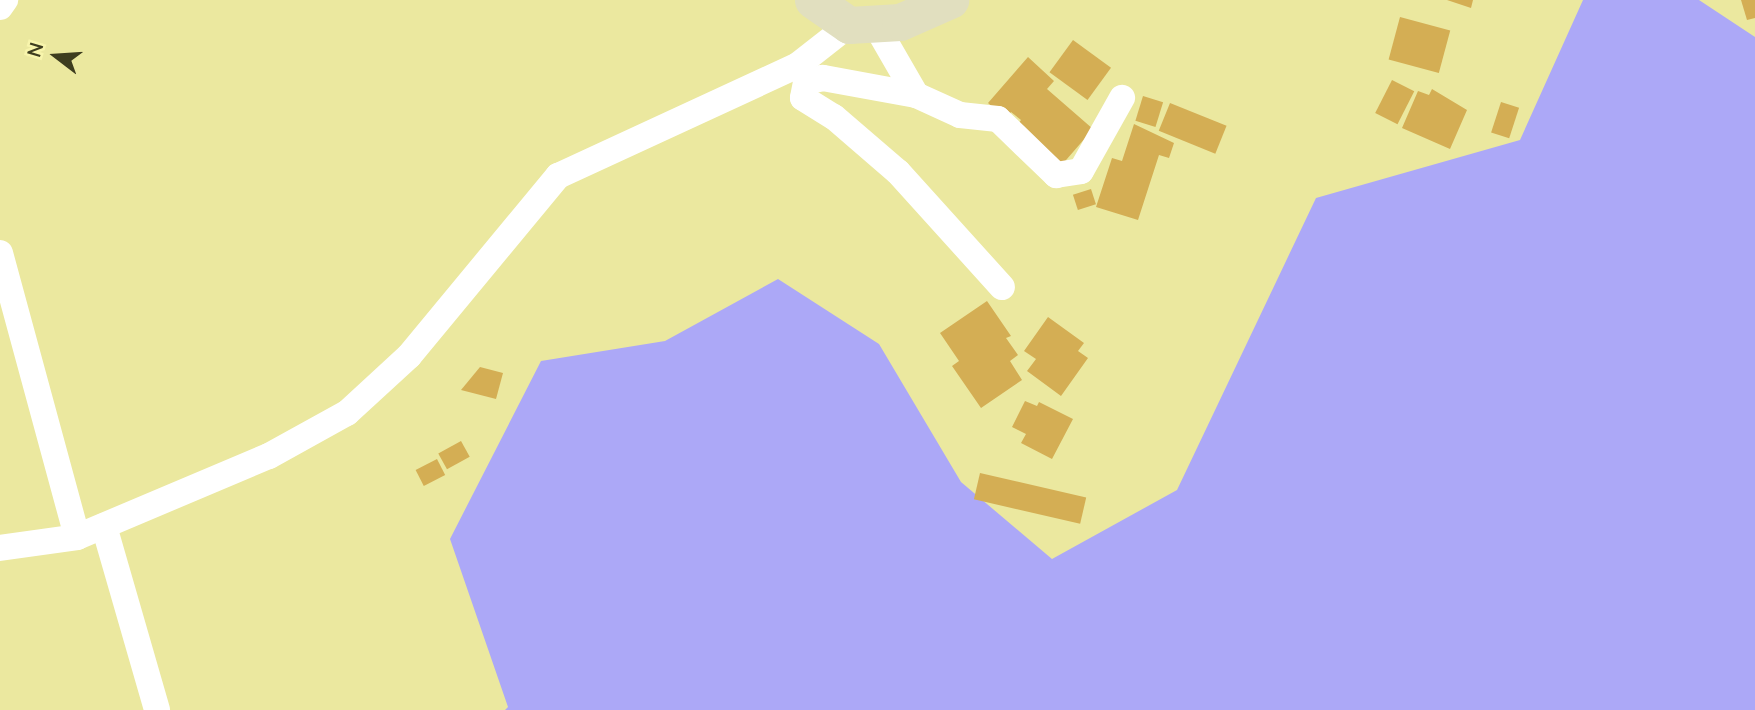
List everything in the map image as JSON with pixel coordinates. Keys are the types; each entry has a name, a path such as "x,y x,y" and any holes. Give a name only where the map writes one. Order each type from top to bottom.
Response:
{"street":[{"path":"0,7 5,0"},
{"path":"813,0 862,24 916,95"},
{"path":"0,548 77,537 270,456 347,413 408,356 558,176 798,65 862,24 900,22 950,0"},
{"path":"1002,287 898,172 834,117 803,98 806,82 823,78 916,95 960,115 998,119 1056,175 1081,171 1122,98"},
{"path":"0,253 77,537"},
{"path":"104,526 157,710"}],"shaded area":[{"path":"1583,0 1699,0 1755,37 1755,710 505,710 508,707 450,539 541,361 665,341 778,279 879,344 961,482 1052,559 1177,490 1316,198 1520,140"}],"building":[{"path":"1447,0 1473,0 1471,8"},
{"path":"1741,0 1755,0 1755,18 1747,20"},
{"path":"1400,17 1450,30 1439,73 1389,60"},
{"path":"1073,40 1111,68 1088,100 1049,72"},
{"path":"1028,57 1054,81 1047,89 1093,129 1060,167 1015,128 1021,120 1011,112 1006,119 988,103"},
{"path":"1392,80 1414,91 1397,124 1375,113"},
{"path":"1432,89 1467,110 1450,149 1402,128 1418,91 1429,95"},
{"path":"1143,96 1163,102 1155,127 1135,121"},
{"path":"1501,102 1519,108 1509,138 1491,132"},
{"path":"1170,103 1227,126 1215,154 1159,131"},
{"path":"1134,124 1174,143 1169,158 1159,155 1138,220 1096,207 1112,158 1122,161"},
{"path":"1091,189 1096,204 1078,210 1073,195"},
{"path":"987,301 1011,336 1006,338 1018,355 1010,361 1022,380 981,408 952,366 959,361 940,333"},
{"path":"1048,317 1084,343 1078,351 1088,358 1061,396 1027,371 1036,359 1024,351"},
{"path":"480,367 503,373 496,399 461,390"},
{"path":"1025,401 1037,406 1039,402 1073,419 1052,459 1021,443 1026,434 1012,427"},
{"path":"461,441 470,457 447,469 438,454"},
{"path":"437,459 445,475 424,486 416,470"},
{"path":"980,473 1086,498 1080,524 974,499"}]}
